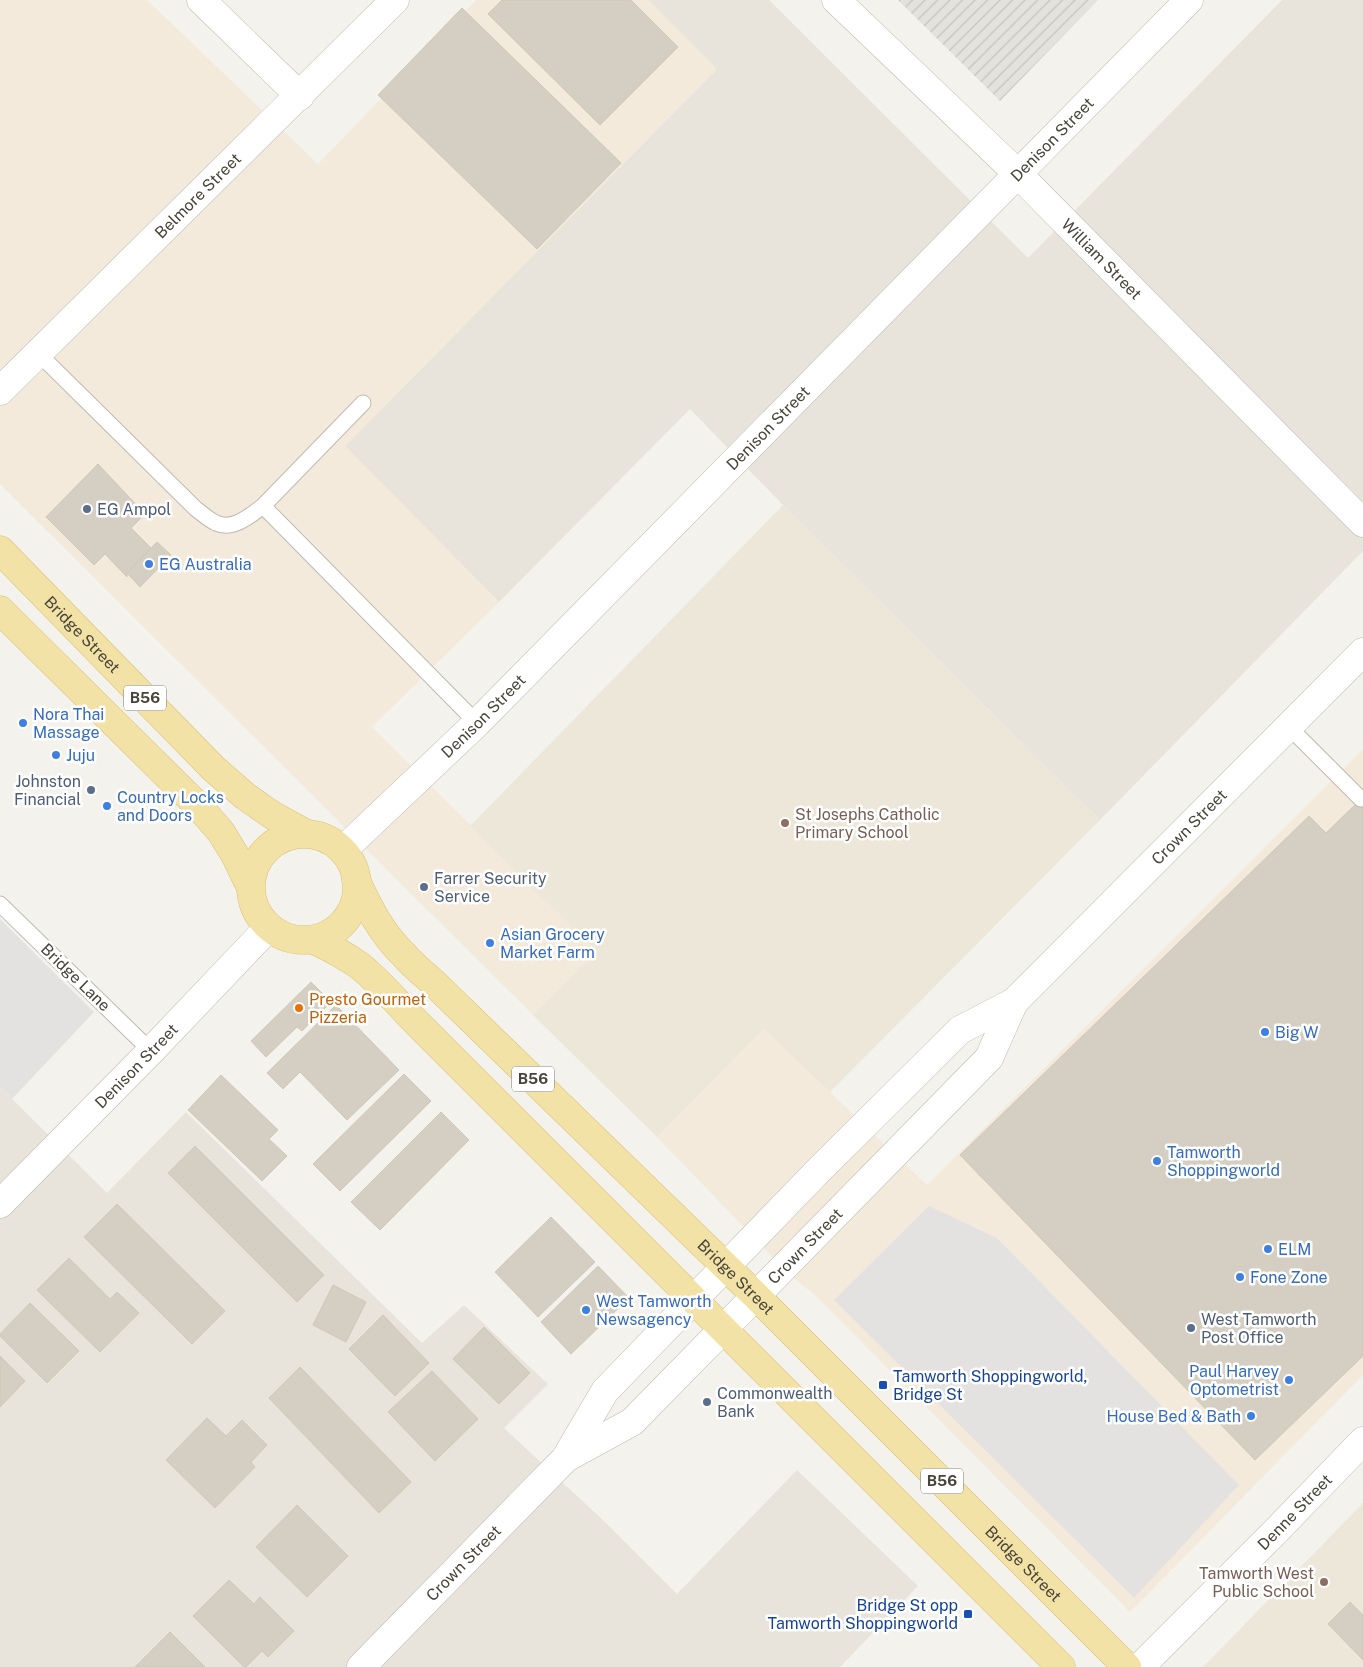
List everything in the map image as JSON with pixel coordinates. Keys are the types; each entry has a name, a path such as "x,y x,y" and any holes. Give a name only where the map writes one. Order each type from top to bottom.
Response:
{"main road":[{"name":"Bridge Street","path":"0,550 213,768 245,796 272,815 303,832"},
{"name":"B56","path":"0,610 200,808 221,832 250,886 262,918 269,927 282,936 301,941 316,941 335,932 346,922 353,909 356,895 356,880 351,864 342,850 328,840 303,832"},
{"path":"250,886 253,871 259,858 268,847 284,837 303,832"},
{"name":"Bridge Street","path":"356,880 384,932 404,955 756,1296 1127,1667"},
{"name":"B56","path":"316,941 360,966 378,982 1061,1667"}],"street":[{"path":"201,0 300,96"},
{"name":"Belmore Street","path":"0,391 395,0"},
{"name":"William Street","path":"836,0 1017,173 1363,523"},
{"name":"Denison Street","path":"342,850 477,723 1188,0"},
{"name":"Crown Street","path":"361,1667 565,1459 605,1391 819,1170 960,1030 1014,1002 1363,652"},
{"name":"Denison Street","path":"0,1204 151,1051 269,927"},
{"name":"Crown Street","path":"565,1459 632,1422 756,1296 989,1058 1014,1002"},
{"name":"Denne Street","path":"1140,1667 1276,1532 1363,1441"}],"lane":[{"path":"38,353 196,509 218,524 233,524 247,518 263,506 363,403"},
{"path":"263,506 477,723"},
{"path":"1289,727 1361,799"},
{"name":"Bridge Lane","path":"0,904 151,1051"}],"shaded area":[{"path":"0,0 147,0 318,164 476,0 648,0 717,69 345,446 499,602 372,727 597,951 533,1015 0,484"},
{"path":"648,0 769,0 1028,258 1282,0 1363,0 1363,551 1100,820 783,505 690,409 499,602 345,446 716,70"},
{"path":"898,0 1098,0 1000,101"},
{"name":"St Josephs Catholic Primary School","path":"783,505 1100,820 830,1092 764,1029 657,1137 533,1015 597,951 470,826"},
{"name":"Tamworth Shoppingworld","path":"1363,749 1363,1375 1130,1612 815,1295 792,1277 657,1137 764,1029 927,1185"},
{"path":"0,919 94,1012 12,1099 0,1087"},
{"path":"0,1087 107,1193 186,1112 422,1343 464,1305 548,1384 504,1428 605,1522 677,1594 797,1470 918,1586 840,1667 0,1667"},
{"path":"929,1206 997,1238 1239,1485 1134,1598 834,1300"},
{"name":"Tamworth West Public School","path":"1363,1503 1363,1667 1202,1667 1208,1662"}],"building":[{"path":"502,0 631,0 678,47 600,125 488,14"},
{"path":"462,8 621,163 537,249 378,95"},
{"path":"98,464 145,514 131,528 151,548 127,573 127,577 105,554 94,565 46,517"},
{"name":"EG Australia","path":"157,542 171,555 140,587 127,573"},
{"path":"1363,797 1363,1356 1255,1460 960,1155 1309,816 1326,833"},
{"path":"311,982 331,1002 302,1031 297,1027 266,1057 251,1041"},
{"path":"336,1005 399,1070 347,1120 300,1072 283,1089 267,1073"},
{"path":"404,1074 431,1101 340,1191 313,1164"},
{"path":"221,1075 278,1130 269,1139 287,1156 262,1181 188,1110"},
{"path":"441,1112 469,1140 380,1230 351,1202"},
{"path":"195,1146 324,1275 297,1302 168,1173"},
{"path":"117,1204 225,1311 192,1344 84,1237"},
{"path":"551,1217 595,1262 538,1317 495,1272"},
{"path":"69,1258 110,1299 117,1292 139,1313 100,1352 37,1290"},
{"path":"598,1266 629,1298 571,1354 541,1322"},
{"path":"333,1285 366,1302 346,1342 313,1325"},
{"path":"30,1303 79,1351 47,1383 0,1336"},
{"path":"383,1315 429,1363 395,1396 349,1349"},
{"path":"484,1327 530,1373 499,1404 453,1359"},
{"path":"0,1356 25,1381 0,1407"},
{"path":"300,1367 411,1482 379,1513 269,1398"},
{"path":"432,1371 478,1419 435,1461 388,1412"},
{"path":"207,1418 226,1436 242,1420 267,1445 251,1462 255,1467 215,1508 166,1460"},
{"path":"297,1505 348,1556 307,1597 256,1547"},
{"path":"229,1580 254,1604 260,1597 294,1631 268,1657 262,1651 246,1667 193,1616"},
{"path":"1350,1602 1363,1615 1363,1660 1328,1624"},
{"path":"170,1632 205,1667 135,1667"}],"place":[{"name":"EG Ampol","path":"87,509"},
{"name":"EG Australia","path":"149,564"},
{"name":"Nora Thai Massage","path":"23,723"},
{"name":"Juju","path":"56,755"},
{"name":"Johnston Financial","path":"91,790"},
{"name":"Country Locks and Doors","path":"107,806"},
{"name":"St Josephs Catholic Primary School","path":"785,823"},
{"name":"Farrer Security Service","path":"424,887"},
{"name":"Asian Grocery Market Farm","path":"490,943"},
{"name":"Presto Gourmet Pizzeria","path":"299,1008"},
{"name":"Big W","path":"1265,1032"},
{"name":"Tamworth Shoppingworld","path":"1157,1161"},
{"name":"ELM","path":"1268,1249"},
{"name":"Fone Zone","path":"1240,1277"},
{"name":"West Tamworth Newsagency","path":"586,1310"},
{"name":"West Tamworth Post Office","path":"1191,1328"},
{"name":"Paul Harvey Optometrist","path":"1289,1380"},
{"name":"Tamworth Shoppingworld, Bridge St","path":"883,1385"},
{"name":"Commonwealth Bank","path":"707,1402"},
{"name":"House Bed & Bath","path":"1251,1416"},
{"name":"Tamworth West Public School","path":"1324,1582"},
{"name":"Bridge St opp Tamworth Shoppingworld","path":"968,1614"}]}
